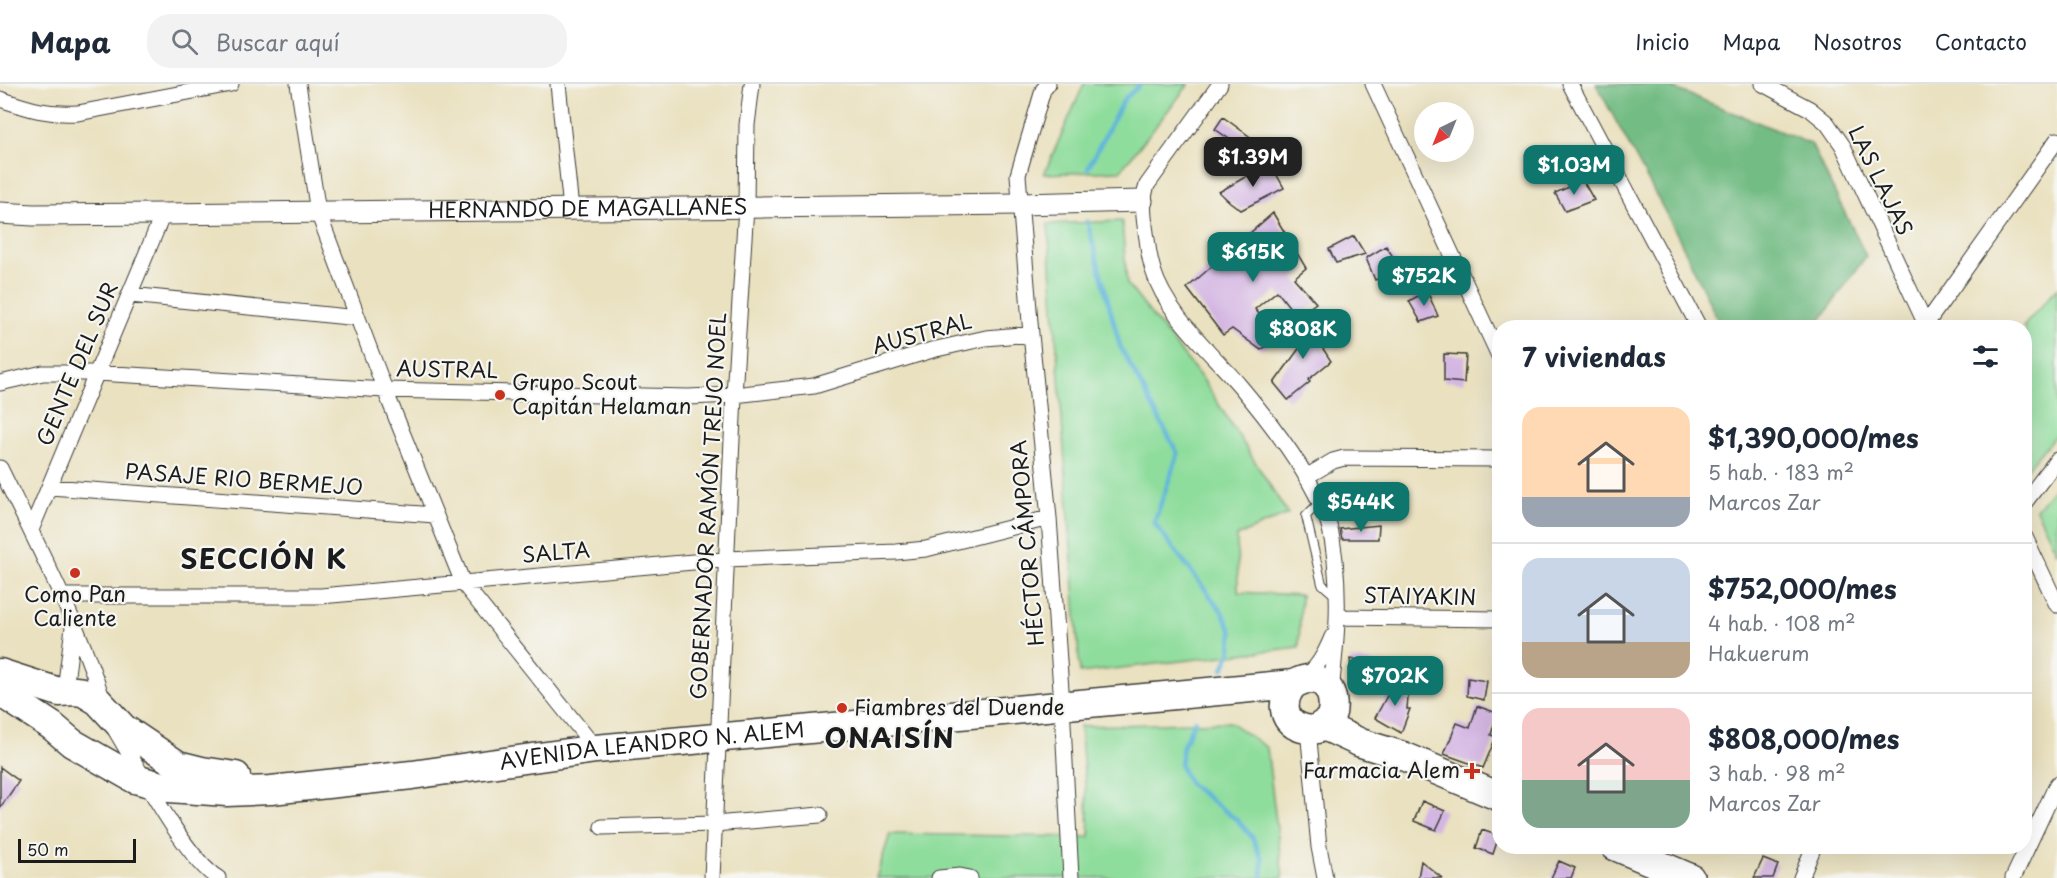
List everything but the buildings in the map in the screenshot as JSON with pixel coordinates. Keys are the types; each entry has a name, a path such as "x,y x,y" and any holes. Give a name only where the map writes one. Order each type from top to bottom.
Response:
{"highway":[{"name":"AVENIDA LEANDRO N. ALEM","path":"2,693 83,750 147,783 169,788 227,792 412,775 596,749 1062,704 1203,693 1308,679 1321,682 1324,713"},
{"path":"1285,713 1285,697 1298,682"},
{"name":"AVENIDA LEANDRO N. ALEM","path":"2,693 62,691 83,693 112,720 160,755 178,765 202,771 235,776 355,781"},
{"path":"52,726 50,708 53,699 62,691"},
{"name":"AVENIDA LEANDRO N. ALEM","path":"1203,693 1264,705 1285,713 1294,725 1324,713 1360,728 1403,756 1492,794"},
{"path":"83,750 100,749 113,738 112,720"},
{"path":"1634,854 1690,878"}],"main road":[{"name":"HERNANDO DE MAGALLANES","path":"0,213 163,214 1142,201"},
{"name":"HERNANDO DE MAGALLANES","path":"0,219 33,215"}],"street":[{"path":"0,99 35,111 57,114 78,113 231,84"},
{"path":"298,84 318,212 385,390 463,583 596,749"},
{"path":"558,84 571,209"},
{"name":"GOBERNADOR RAMÓN TREJO NOEL","path":"711,878 734,395 746,207 747,125 752,84"},
{"name":"HÉCTOR CÁMPORA","path":"1048,84 1043,90 1018,175 1049,518 1071,878"},
{"path":"1220,84 1147,185 1142,201 1144,226 1153,272 1164,296 1175,313 1241,387 1306,477 1328,522 1333,543 1339,618 1324,713 1319,847 1325,878"},
{"path":"1373,84 1492,341"},
{"path":"1570,84 1695,320"},
{"name":"LAS LAJAS","path":"1763,84 1810,109 1833,131 1843,146 1923,320"},
{"path":"1930,320 2057,140"},
{"name":"GENTE DEL SUR","path":"30,530 163,214"},
{"path":"130,295 358,318"},
{"name":"AUSTRAL","path":"0,383 44,373 97,373 385,390 688,398 814,386 932,350 986,338 1031,334"},
{"path":"1306,477 1333,461 1344,458 1492,459"},
{"path":"2032,493 2057,460"},
{"path":"0,468 63,596 112,720 147,783 191,852 212,875 218,878"},
{"name":"PASAJE RIO BERMEJO","path":"50,487 435,515"},
{"name":"SALTA","path":"63,596 321,596 726,559 896,552 926,549 1049,518"},
{"path":"2032,552 2057,604"},
{"path":"1298,682 1315,669 1326,652 1339,618"},
{"name":"STAIYAKIN","path":"1339,618 1492,619"},
{"path":"62,691 71,651 73,621"},
{"path":"2032,837 2057,784"},
{"path":"602,827 714,824 820,814"},
{"path":"1801,878 1811,854"},
{"path":"2013,878 2024,854"},
{"path":"939,878 960,876 970,878"}],"green space":[{"path":"1084,84 1189,84 1120,171 1044,174"},
{"path":"1596,84 1663,84 1811,144 1866,256 1821,320 1718,320 1678,236"},
{"path":"1122,221 1127,284 1204,381 1288,514 1237,536 1238,592 1301,595 1299,647 1080,673 1048,224"},
{"path":"2057,288 2057,433 2032,463 2032,320 2029,320"},
{"path":"2057,484 2057,553 2036,509"},
{"path":"1230,722 1267,748 1283,878 876,878 890,834 1090,837 1080,726"}],"waterway":[{"path":"1088,168 1124,99 1141,84"},
{"path":"1087,221 1120,346 1178,454 1154,523 1223,613 1232,633 1231,651 1223,669"},
{"path":"1195,720 1183,746 1180,763 1184,774 1191,785 1237,820 1252,837 1262,859 1262,878"}],"place":[{"name":"Grupo Scout Capitán Helaman","path":"500,395"},
{"name":"Como Pan Caliente","path":"75,573"},
{"name":"Fiambres del Duende","path":"842,708"},
{"name":"Farmacia Alem","path":"1472,771"}],"district":[{"name":"SECCIÓN K","path":"264,560"},
{"name":"ONAISÍN","path":"890,739"}]}
